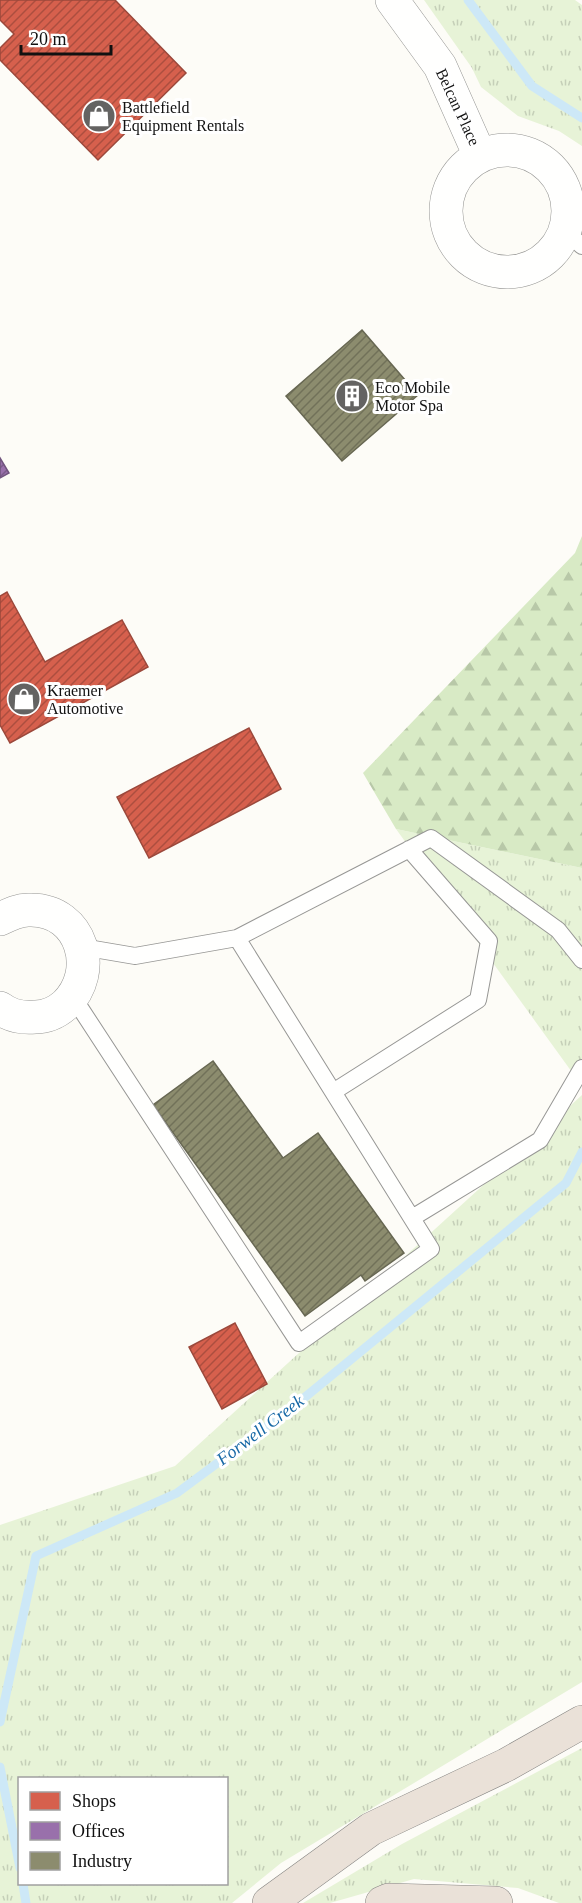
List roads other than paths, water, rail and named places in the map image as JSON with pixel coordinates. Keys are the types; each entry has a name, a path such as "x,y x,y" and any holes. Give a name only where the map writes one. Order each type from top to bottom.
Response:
{"highway":[{"path":"269,1903 371,1829 506,1765 582,1722"},
{"path":"382,1903 389,1900 496,1903"}],"street":[{"name":"Belcan Place","path":"393,0 440,66 480,156"},
{"name":"Belcan Place","path":"497,150 515,150 532,155 548,165 559,179 567,195 574,239 558,247 546,260 531,268 514,273 497,273 466,258 455,245 448,229 445,212 448,195 455,179 466,166 480,156 497,150"},
{"path":"0,918 15,911 32,909 48,912 63,921 74,933 82,947 84,964 81,981 73,997 59,1009 42,1017 23,1017 5,1012 0,1008"}],"lane":[{"path":"82,947 135,956 237,938 431,838 558,930 582,960"},
{"path":"333,1092 478,1000 489,941 410,849"},
{"path":"73,997 299,1343 431,1249 237,938"},
{"path":"412,1218 540,1140 582,1068"}],"waterway":[{"path":"468,0 532,86 582,118"},
{"name":"Forwell Creek","path":"0,1722 36,1556 177,1493 293,1407 566,1183 582,1152"},
{"name":"Forwell Creek","path":"0,1767 18,1858"},
{"name":"Forwell Creek","path":"23,1885 26,1903"}],"place":[{"name":"Battlefield Equipment Rentals","path":"99,116"},
{"name":"Eco Mobile Motor Spa","path":"352,396"},
{"name":"Kraemer Automotive","path":"24,699"}]}
